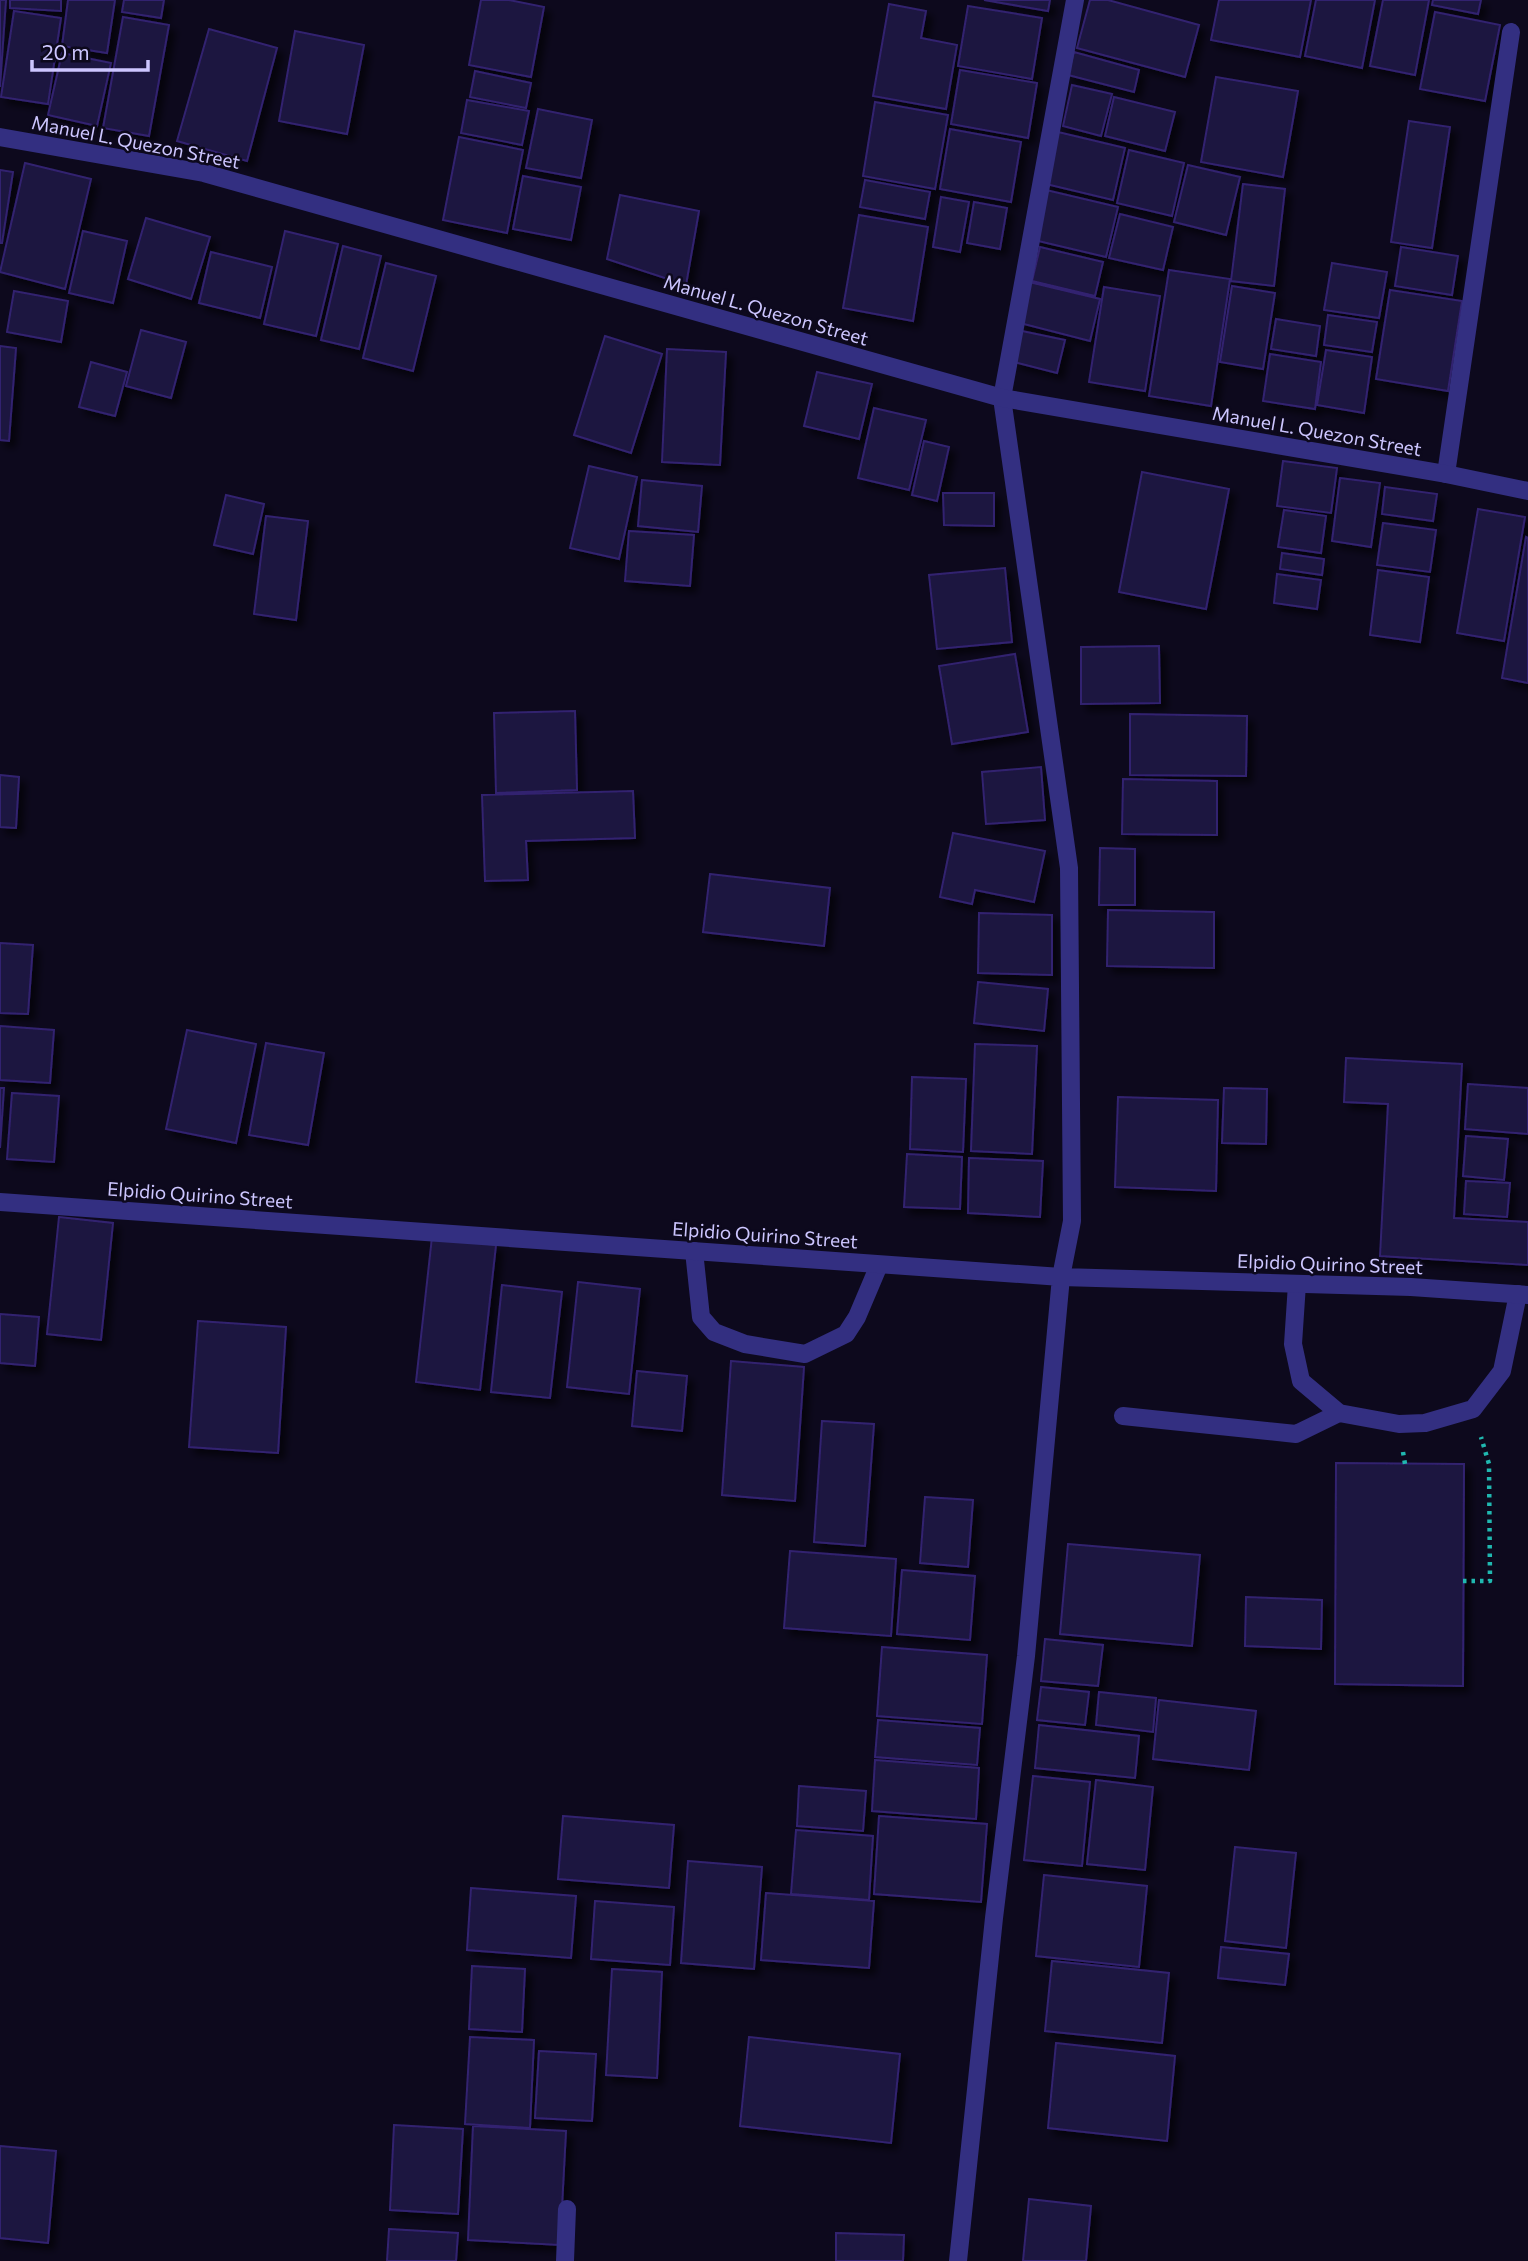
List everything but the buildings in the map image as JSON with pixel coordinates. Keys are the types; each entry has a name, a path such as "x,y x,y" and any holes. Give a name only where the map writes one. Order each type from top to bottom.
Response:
{"street":[{"path":"958,2261 994,1918 1026,1656 1061,1277 1072,1221 1069,868 1002,398 1075,0"},
{"path":"1446,474 1511,32"},
{"name":"Manuel L. Quezon Street","path":"0,137 204,173 1002,398 1446,474 1528,491"},
{"name":"Elpidio Quirino Street","path":"0,1202 1061,1277 1411,1287 1523,1294"},
{"path":"694,1251 701,1317 714,1332 745,1344 805,1354 846,1334 857,1317 879,1265"},
{"path":"1297,1284 1293,1344 1301,1381 1339,1413 1399,1424 1425,1423 1473,1409 1502,1371 1523,1294"},
{"path":"1123,1416 1296,1434 1339,1413"},
{"path":"565,2261 567,2209"}],"path":[{"path":"1464,1581 1490,1581 1489,1464 1473,1409"}]}
